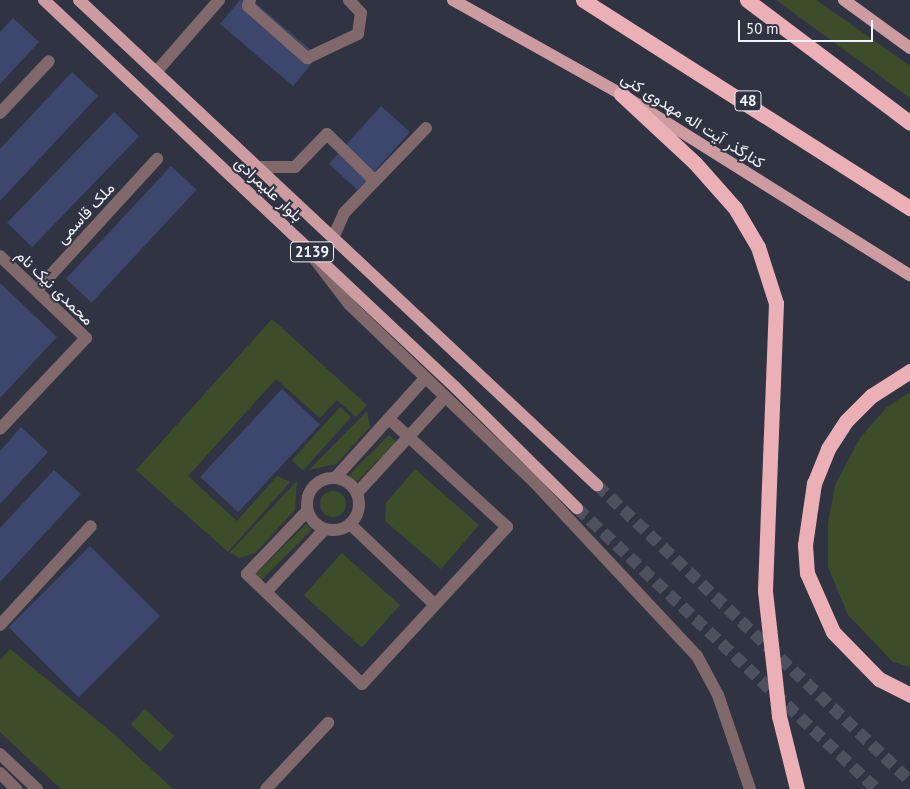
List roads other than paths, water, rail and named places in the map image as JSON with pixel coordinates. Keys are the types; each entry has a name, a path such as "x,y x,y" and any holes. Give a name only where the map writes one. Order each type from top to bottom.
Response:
{"highway":[{"name":"48","path":"583,0 910,208"},
{"path":"747,0 910,123"},
{"path":"621,94 695,163 736,208 758,247 776,303 765,591 779,716 797,789"},
{"path":"910,371 871,396 846,420 833,442 814,483 805,545 807,573 833,632 879,680 910,695"}],"main road":[{"name":"بلوار علیمرادی","path":"44,0 302,242 577,508"},
{"name":"بلوار علیمرادی","path":"79,0 597,485"},
{"name":"کنارگذر آیت اله مهدوی کنی","path":"454,0 621,94 910,275"},
{"path":"844,0 910,48"}],"street":[{"path":"156,72 219,0"},
{"path":"250,0 248,6 307,58 358,34 361,14 349,0"},
{"path":"0,113 49,61"},
{"path":"333,238 344,213 426,128"},
{"path":"257,167 295,167 327,134 375,181"},
{"name":"ملک قاسمی","path":"37,290 157,159"},
{"path":"302,242 349,304 536,484 697,656 718,695 750,789"},
{"name":"محمدی نیک نام","path":"0,256 86,338 0,429"},
{"path":"389,419 507,527 362,684 247,574 307,511 313,486 336,477 425,378"},
{"path":"357,492 445,397"},
{"path":"266,592 325,529 350,524 359,510 357,492 336,477"},
{"path":"307,511 325,529"},
{"path":"350,524 435,605"},
{"path":"0,624 91,526"},
{"path":"266,789 328,723"},
{"path":"0,754 37,789"},
{"path":"0,773 16,789"}],"tunnel":[{"path":"597,485 910,781"},
{"path":"577,508 876,789"}]}
